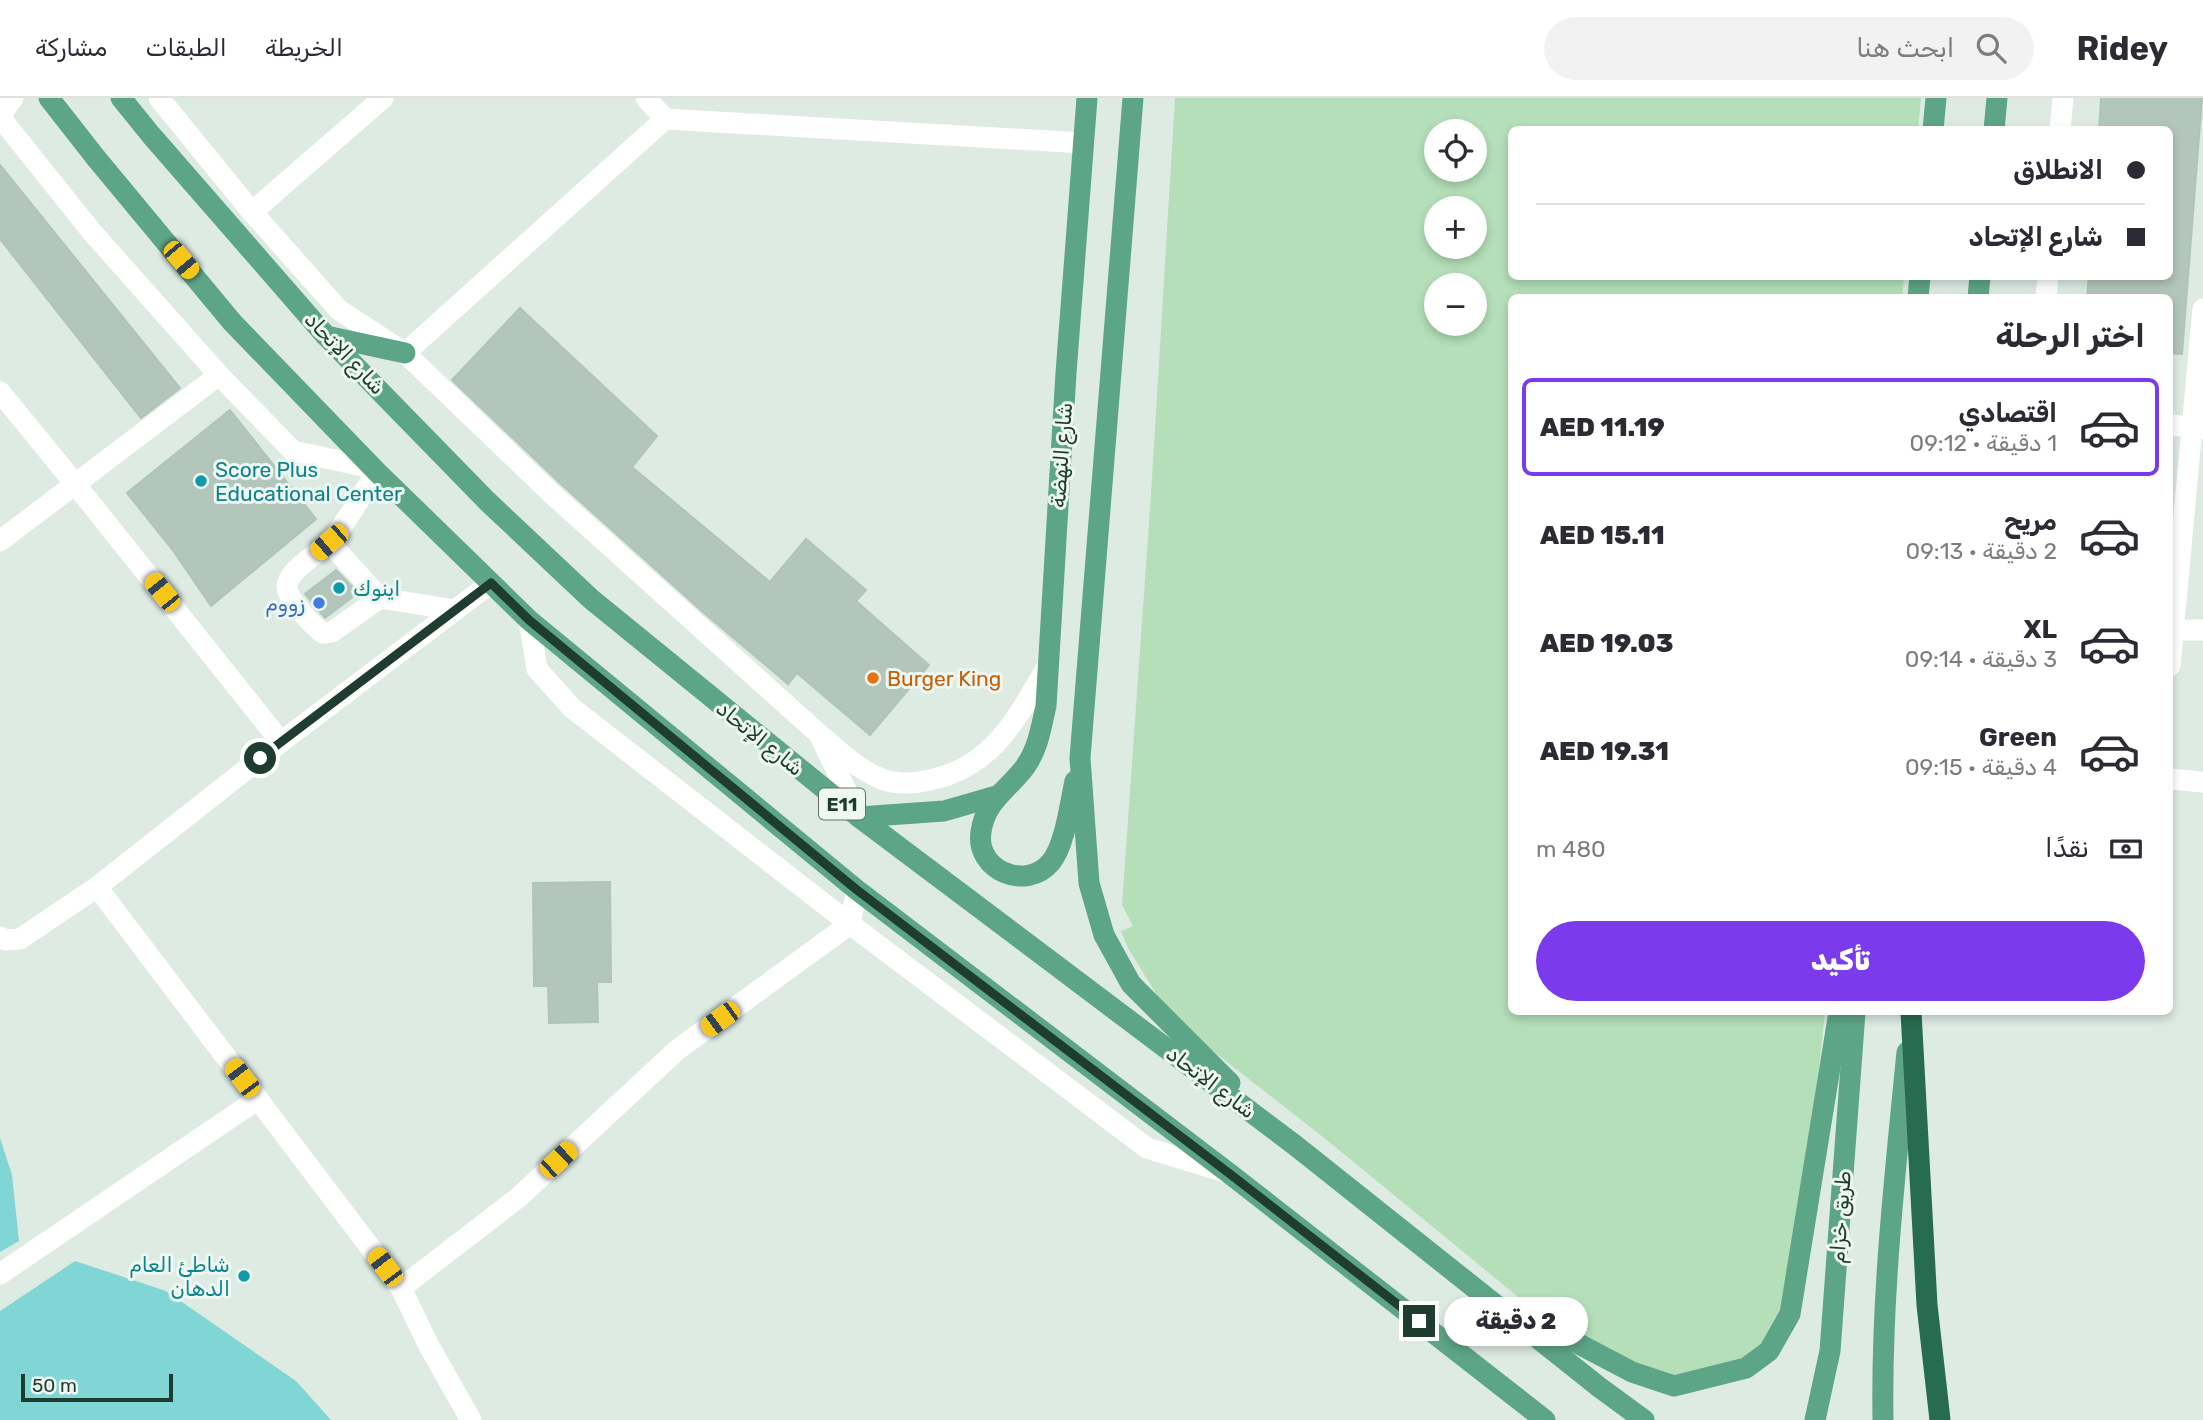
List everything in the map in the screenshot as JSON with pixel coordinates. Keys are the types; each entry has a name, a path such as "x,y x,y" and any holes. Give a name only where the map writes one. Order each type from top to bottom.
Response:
{"highway":[{"path":"1911,1015 1927,1305 1940,1420"}],"main road":[{"name":"E11","path":"50,98 96,158 232,322 374,470 529,620 857,890 1230,1174 1545,1420"},
{"name":"شارع الإتحاد","path":"121,98 326,336 487,501 591,599 859,817 1296,1146 1644,1420"},
{"name":"شارع النهضة","path":"996,796 1025,767 1037,746 1046,706 1066,373 1087,98"},
{"name":"شارع النهضة","path":"1080,758 1133,98"},
{"path":"1933,126 1936,98"},
{"path":"1944,98 1947,126"},
{"path":"1994,126 1997,98"},
{"path":"326,336 405,354"},
{"path":"996,796 986,813 980,834 986,858 1001,872 1018,877 1035,874 1049,864 1060,848 1080,758"},
{"path":"1080,758 1089,883 1104,935 1131,984 1296,1146"},
{"path":"859,817 944,811 996,796"},
{"path":"1476,1290 1632,1372 1674,1386 1746,1368 1769,1351 1790,1314 1839,1015"},
{"name":"طريق خزام","path":"1815,1420 1830,1351 1855,1015"},
{"path":"1883,1420 1882,1359 1886,1284 1911,1015"}],"street":[{"path":"13,98 0,117 92,232 219,375 293,451 374,470 329,542 290,576 288,594 323,633 332,632 380,598"},
{"path":"159,98 251,212 339,310 405,354 552,494 859,767 880,779 914,784 944,777 976,761 996,745 1013,725 1047,667"},
{"path":"251,212 383,98"},
{"path":"646,98 665,119 1084,143"},
{"path":"2060,126 2063,98"},
{"path":"405,354 665,119"},
{"path":"2203,309 2198,428 2173,630 2203,630"},
{"path":"0,541 219,375"},
{"path":"0,393 281,742"},
{"path":"2173,425 2198,428"},
{"path":"329,542 380,598 455,610"},
{"path":"0,937 6,940 20,939 97,887 281,742 491,583"},
{"path":"529,620 537,669 572,708 850,924 1147,1148 1230,1174"},
{"path":"819,734 859,817"},
{"path":"2173,779 2203,782"},
{"path":"97,887 401,1289 429,1346 471,1420"},
{"path":"401,1289 519,1197 677,1050 850,924 857,890"},
{"path":"0,1274 258,1099"}],"green space":[{"path":"1175,98 1921,98 1918,126 1508,126 1508,280 1904,280 1902,294 1508,294 1508,1015 1825,1015 1795,1295 1785,1330 1729,1382 1619,1370 1522,1300 1328,1141 1171,1018 1128,948 1121,931 1133,926 1122,905"}],"water":[{"path":"0,1138 12,1175 19,1241 0,1252"},
{"path":"75,1261 166,1291 296,1381 331,1420 0,1420 0,1311"}],"building":[{"path":"2101,98 2202,98 2182,354 2173,353 2173,294 2087,294 2089,280 2173,280 2173,126 2099,126"},
{"path":"0,165 180,388 141,418 0,239"},
{"path":"520,308 657,436 632,467 770,582 806,539 866,590 856,601 929,665 870,735 797,673 788,684 703,612 561,484 452,380"},
{"path":"230,410 316,519 211,606 172,549 127,493"},
{"name":"اينوك","path":"336,570 358,593 325,618 305,594"},
{"path":"610,882 611,982 597,982 598,1022 549,1023 548,986 534,986 533,883"}],"place":[{"name":"Score Plus Educational Center","path":"201,481"},
{"name":"اينوك","path":"339,588"},
{"name":"زووم","path":"319,603"},
{"name":"Burger King","path":"873,678"},
{"name":"شاطئ العام الدهان","path":"244,1276"}],"route":[{"path":"260,758 491,583 529,620 857,890 1419,1321"}]}
